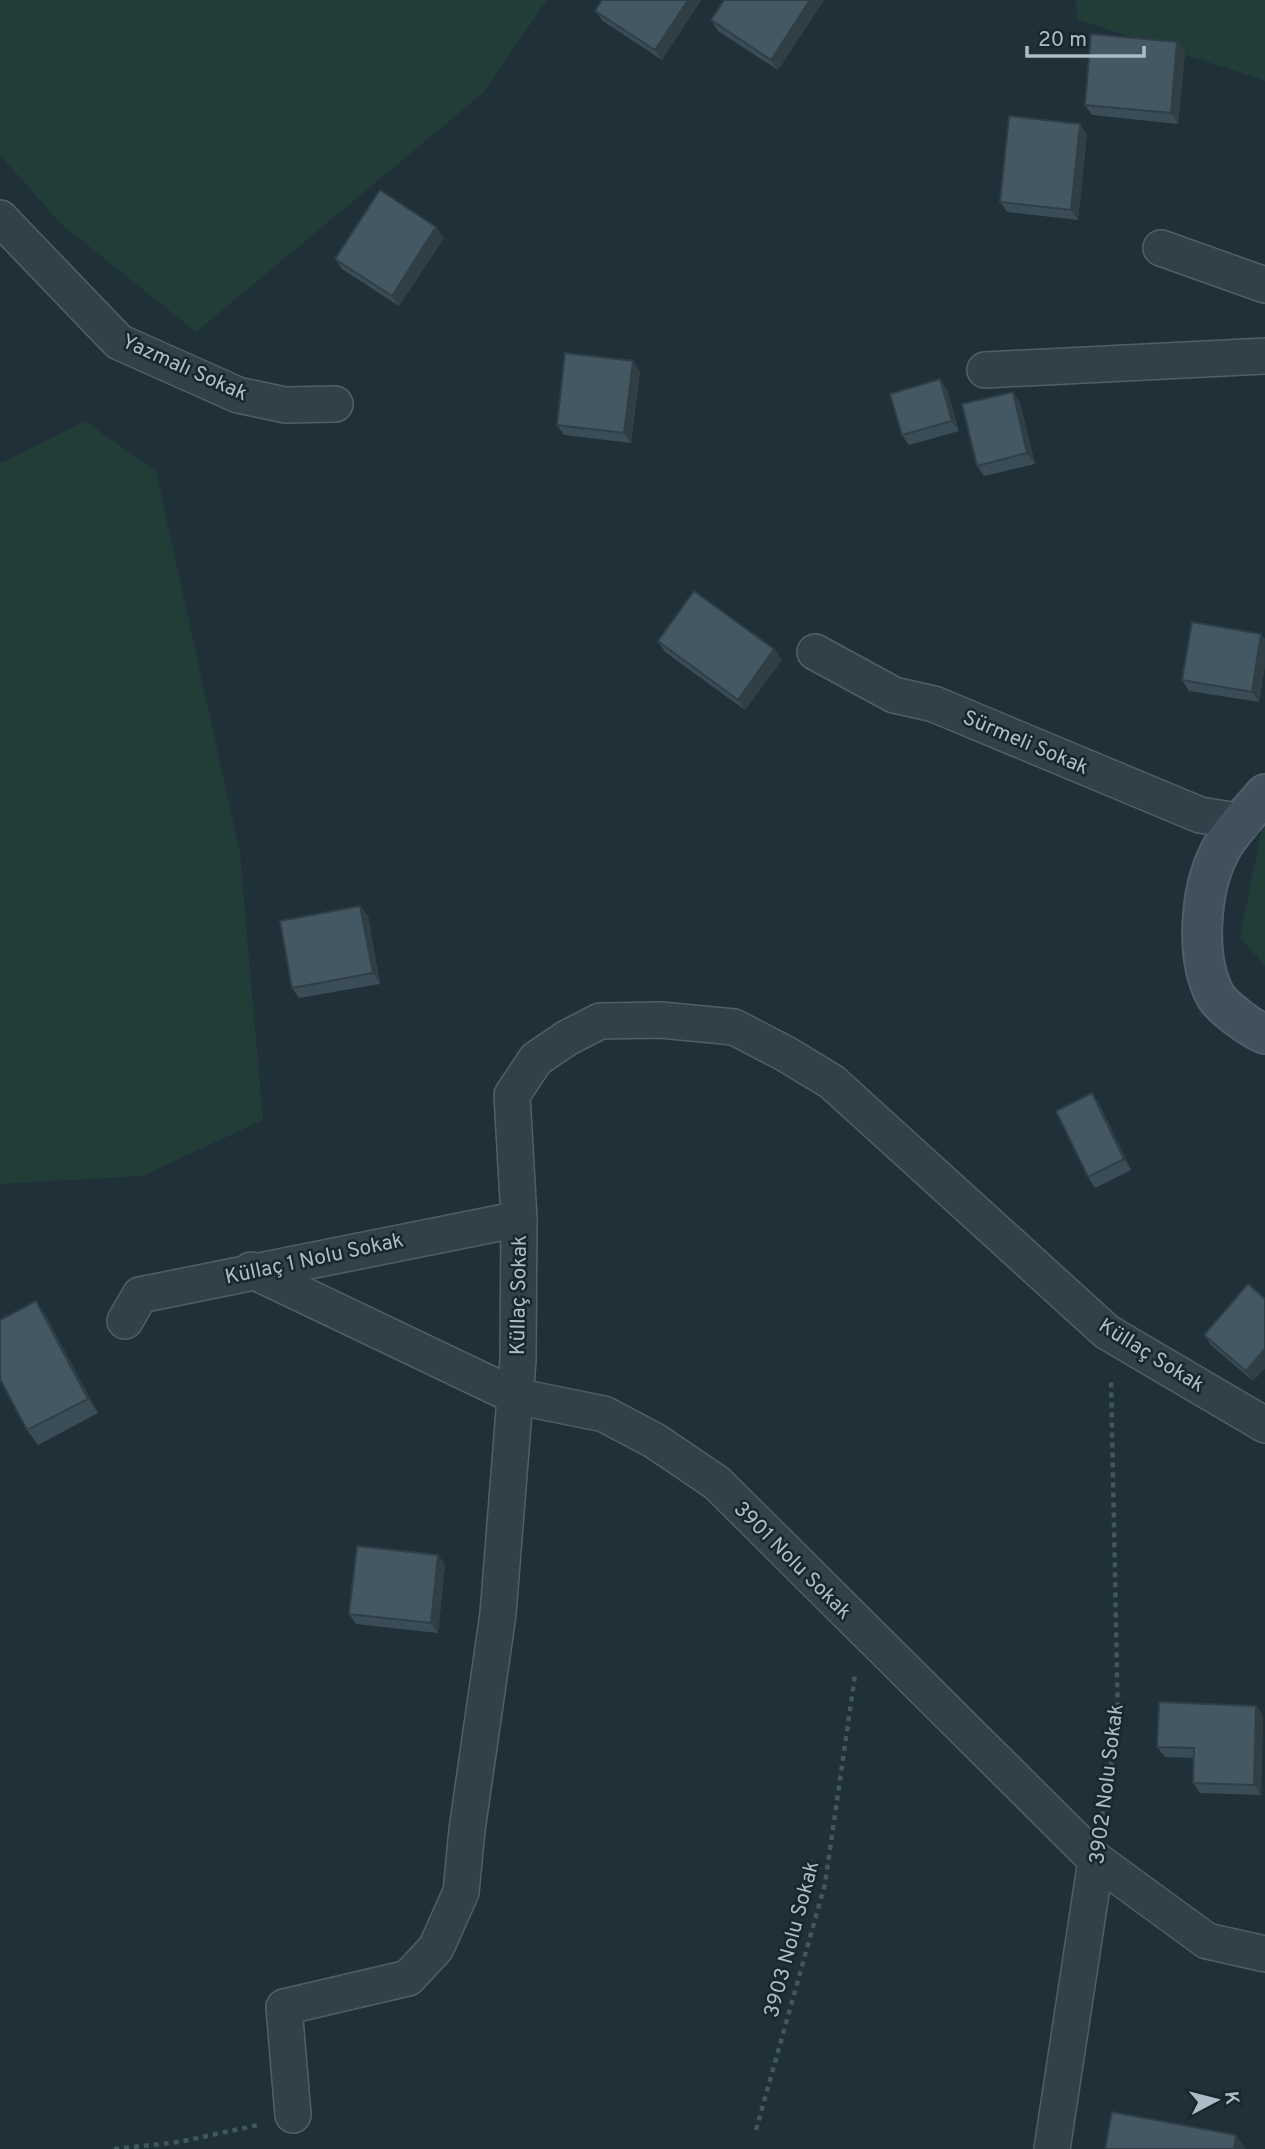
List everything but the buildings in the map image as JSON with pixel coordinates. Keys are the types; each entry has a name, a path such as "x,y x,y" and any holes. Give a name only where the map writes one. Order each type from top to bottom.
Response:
{"street":[{"name":"Yazmalı Sokak","path":"0,218 119,342 238,395 285,405 335,404"},
{"path":"1161,248 1265,285"},
{"path":"985,370 1265,356"},
{"name":"Sürmeli Sokak","path":"815,652 894,695 934,704 1200,815 1254,808"},
{"path":"1254,808 1219,853 1202,910 1204,955 1215,996 1256,1031 1265,1034"},
{"name":"Küllaç Sokak","path":"292,2115 285,2007 408,1978 436,1948 461,1892 467,1830 498,1614 515,1396 519,1219 512,1095 536,1059 567,1038 600,1021 660,1020 734,1027 832,1082 1107,1332 1265,1425"},
{"name":"Küllaç 1 Nolu Sokak","path":"125,1321 140,1295 251,1270 519,1219"},
{"name":"3901 Nolu Sokak","path":"251,1270 515,1396 604,1414 655,1441 717,1483 1096,1860 1208,1941 1265,1954"},
{"name":"3902 Nolu Sokak","path":"1052,2149 1096,1860"}],"path":[{"name":"3902 Nolu Sokak","path":"1096,1860 1118,1723 1114,1408 1107,1332"},
{"name":"3903 Nolu Sokak","path":"756,2130 825,1884 862,1629"},
{"path":"114,2149 180,2142 246,2129 292,2115"}],"green space":[{"path":"0,0 547,0 483,93 196,332 61,224 0,155"},
{"path":"1076,0 1265,0 1265,81 1077,19"},
{"path":"85,421 156,471 240,853 263,1120 143,1176 0,1184 0,463"},
{"path":"1265,813 1265,966 1240,937"}]}
